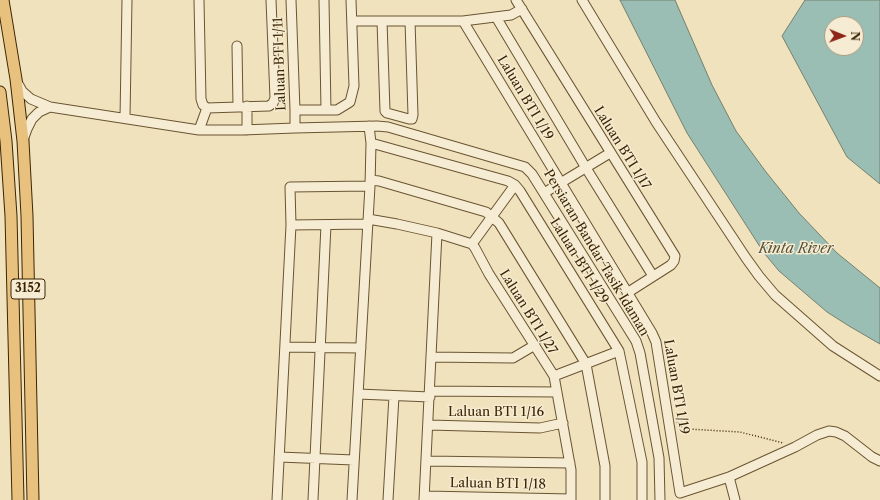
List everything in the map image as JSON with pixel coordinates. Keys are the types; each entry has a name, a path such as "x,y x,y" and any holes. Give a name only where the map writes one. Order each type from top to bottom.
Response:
{"main road":[{"name":"3152","path":"3,0 16,79 23,141 27,216 33,500"},
{"name":"3152","path":"0,92 6,141 11,216 18,500"}],"street":[{"path":"125,118 127,0"},
{"path":"199,0 201,99 203,105 207,108 269,106 273,104 275,98 271,0"},
{"name":"Laluan BTI 1/11","path":"291,0 296,110 295,128"},
{"path":"324,0 326,110"},
{"path":"296,110 337,110 350,102 354,86 351,0"},
{"name":"Laluan BTI 1/17","path":"516,0 674,256 674,262 672,265 627,293"},
{"path":"582,0 656,122 742,253 759,276 775,295 832,346 880,376"},
{"path":"352,21 463,21 511,15 522,9"},
{"path":"496,17 586,168 653,276"},
{"path":"382,21 384,111 412,119 410,21"},
{"name":"Laluan BTI 1/19","path":"463,21 652,333 656,342 680,496 729,477 790,449 816,435 833,431 845,436 880,461"},
{"path":"237,46 238,107"},
{"name":"Persiaran Bandar Tasik Idaman","path":"16,79 22,91 30,99 50,107 200,130 370,126 388,127 524,167 532,174 636,342 640,353 659,458 660,500"},
{"path":"247,106 247,130"},
{"path":"23,141 32,119 39,112 50,107"},
{"path":"200,130 207,108"},
{"path":"352,500 370,183 370,126"},
{"path":"0,129 6,141"},
{"path":"291,225 326,225 368,222 397,224 472,244 515,185 508,181 371,143"},
{"path":"544,193 610,153"},
{"path":"277,500 291,225 290,187 370,183 379,181 486,212 499,223 586,364 605,466 605,500"},
{"name":"Laluan BTI 1/29","path":"515,185 527,201 619,351 642,462 642,500"},
{"path":"313,500 326,225"},
{"path":"424,498 429,425 437,234"},
{"name":"Laluan BTI 1/27","path":"472,244 554,376 571,470 571,499"},
{"path":"431,357 513,358 534,345"},
{"path":"285,347 361,348"},
{"path":"554,376 619,351"},
{"path":"358,394 394,396 557,392"},
{"path":"388,500 394,396"},
{"name":"Laluan BTI 1/16","path":"429,425 540,428 562,423"},
{"path":"279,456 354,460"},
{"path":"426,461 570,463"},
{"path":"729,477 735,500"},
{"name":"Laluan BTI 1/18","path":"424,498 571,499"}],"path":[{"path":"669,420 674,420 682,427 688,429 740,432 759,436 787,444 790,449"}],"water":[{"name":"Kinta River","path":"620,0 675,0 712,85 736,131 799,213 837,253 880,288 880,344 827,312 779,271 764,253 687,133"},
{"path":"805,0 880,0 880,184 847,157 782,36"}]}
